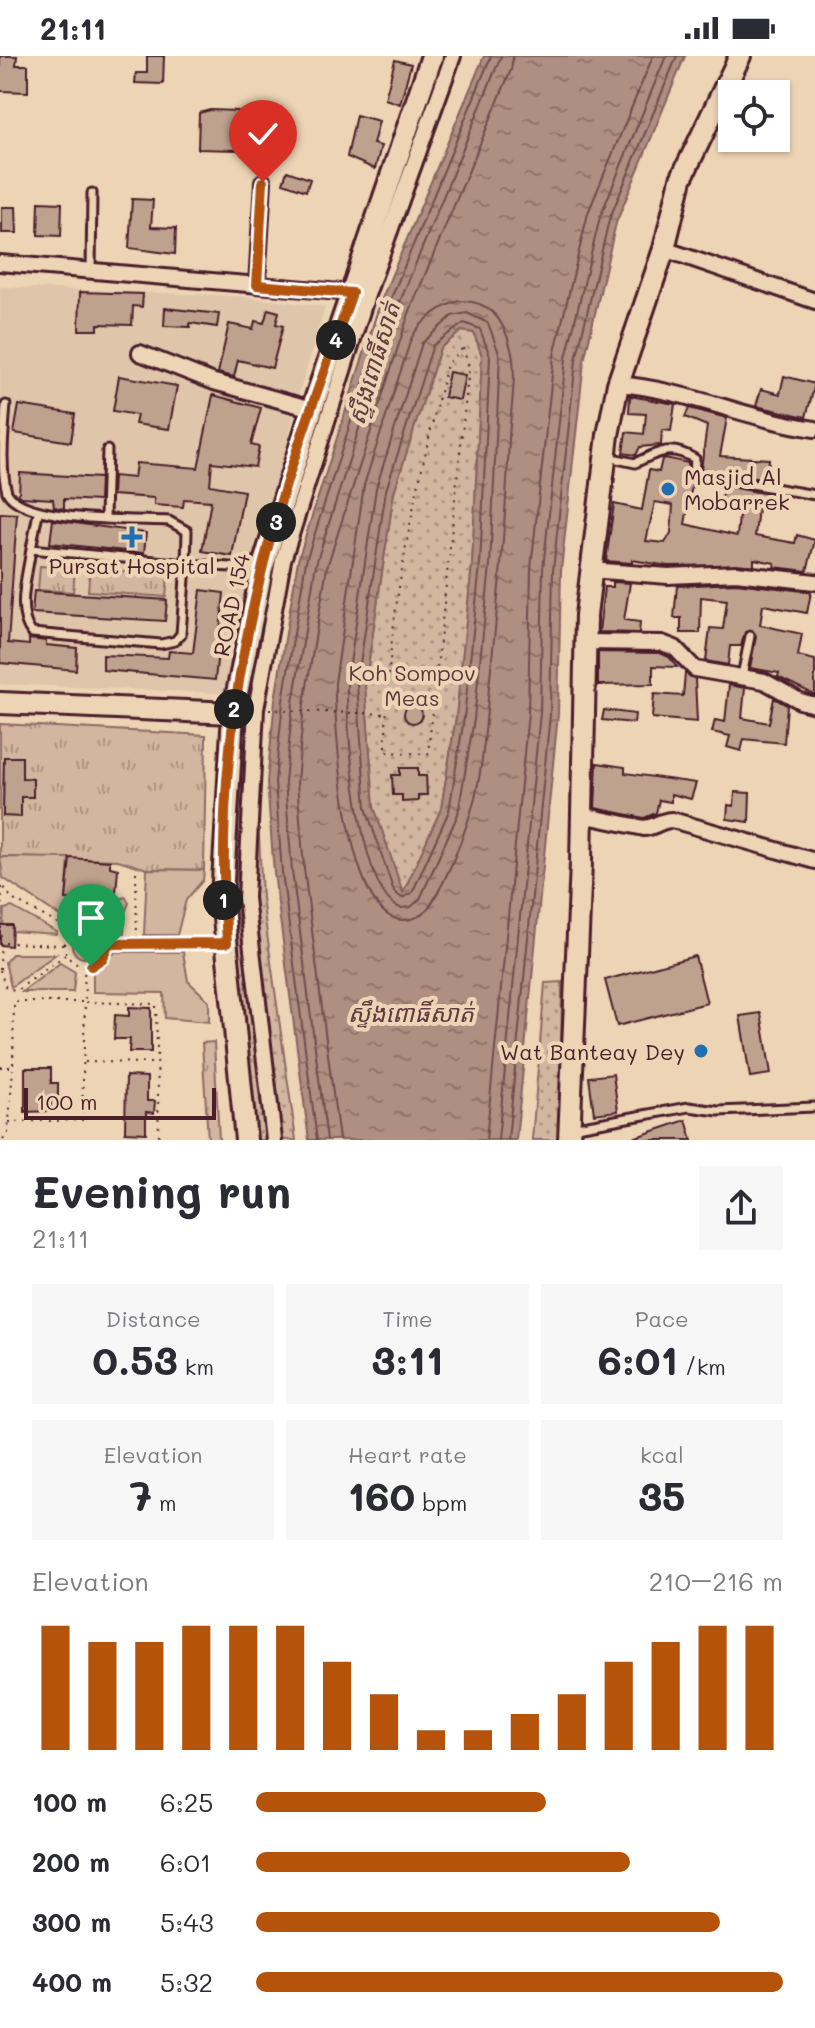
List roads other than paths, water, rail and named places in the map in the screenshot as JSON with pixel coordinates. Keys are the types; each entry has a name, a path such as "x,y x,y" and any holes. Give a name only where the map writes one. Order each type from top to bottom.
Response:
{"street":[{"name":"ROAD 154","path":"246,1140 222,898 233,713 262,569 312,409 432,56"},
{"path":"274,1140 246,898 261,710 283,560 368,292 453,56"},
{"path":"569,1134 586,642 590,570 605,456 618,384 664,249 681,179 740,56"},
{"path":"257,285 263,182"},
{"path":"664,249 815,301"},
{"path":"0,263 352,293"},
{"path":"140,353 214,382 312,409"},
{"path":"618,384 679,392 755,418 815,429"},
{"path":"590,570 668,576 736,573 815,582"},
{"path":"586,642 662,643 675,648 695,669 764,681 800,701 815,705"},
{"path":"0,703 233,713 261,710"},
{"path":"582,815 644,828 653,828 663,820 672,820 815,861"}],"lane":[{"path":"91,271 92,193"},
{"path":"6,405 3,482 9,496 38,513 169,521 187,531 181,634 175,641 161,644 32,633 25,624 31,549 38,513"},
{"path":"105,517 107,450"},
{"path":"605,456 635,463 649,453 668,450 695,459 694,473 698,475 815,495"},
{"path":"31,549 262,569"},
{"path":"742,676 750,636"},
{"path":"569,1134 689,1107 718,1111 815,1107"}],"water":[{"name":"ស្ទឹងពោធិ៍សាត់","path":"484,56 685,56 616,223 584,361 561,570 558,714 516,1140 309,1140 274,873 267,782 275,700 298,560 380,303","holes":["462,331 474,333 482,356 472,565 456,717 441,809 403,893 374,807 365,686 394,492 440,348"]}],"place":[{"name":"Masjid Al Mobarrek","path":"668,489"},
{"name":"Pursat Hospital","path":"132,537"},
{"name":"Wat Banteay Dey","path":"701,1051"}],"park label":[{"name":"Koh Sompov Meas","path":"412,684"}]}
